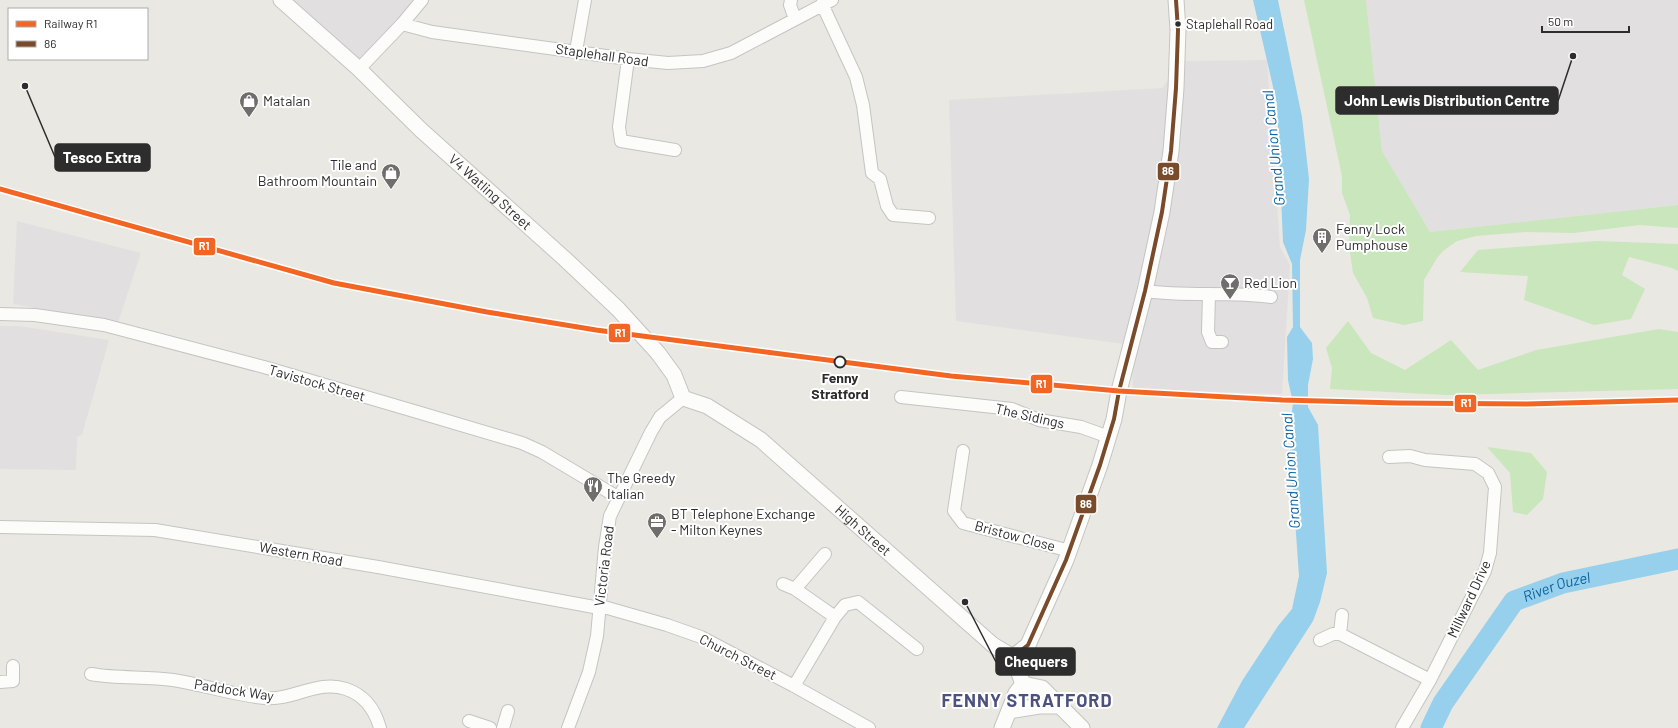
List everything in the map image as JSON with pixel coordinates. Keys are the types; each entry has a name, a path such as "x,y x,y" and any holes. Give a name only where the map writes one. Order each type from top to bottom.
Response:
{"street":[{"name":"V4 Watling Street","path":"282,0 359,68 421,130 565,259 618,309 658,353 674,375 682,398"},
{"path":"359,68 402,24 422,0"},
{"path":"576,51 585,0"},
{"path":"791,0 790,5 795,19"},
{"path":"1023,684 1013,657 1028,645 1070,551 1109,437 1145,291 1162,212 1171,151 1176,88 1178,30 1176,0"},
{"path":"827,2 856,77 863,105 872,173 880,179 887,206 893,215 929,218"},
{"name":"Staplehall Road","path":"402,24 432,32 628,59 668,63 703,61 731,53 827,2"},
{"path":"628,59 619,127 621,141 675,150"},
{"path":"1145,291 1160,293 1245,294 1271,297"},
{"path":"1209,294 1208,332 1212,342 1222,342"},
{"name":"Tavistock Street","path":"0,314 35,315 104,325 264,367 424,414 522,444 542,452 619,498"},
{"name":"The Sidings","path":"901,397 1012,409 1039,420 1081,427 1109,437"},
{"name":"Victoria Road","path":"568,728 589,672 597,636 605,547 610,516 651,432 660,417 682,398"},
{"name":"High Street","path":"682,398 707,406 761,440 993,645 1013,657"},
{"name":"Bristow Close","path":"963,451 954,511 963,523 1070,551"},
{"name":"Millward Drive","path":"1389,457 1410,456 1424,460 1475,464 1488,473 1495,487 1490,553 1485,571 1430,680 1402,728"},
{"name":"Western Road","path":"0,527 155,530 599,606"},
{"path":"795,589 825,554"},
{"path":"783,584 795,589 835,617"},
{"path":"794,686 835,617 845,605 858,602 917,649"},
{"name":"Church Street","path":"599,606 604,606 667,625 701,637 794,686 869,728"},
{"path":"1340,634 1342,614"},
{"path":"1320,640 1333,634 1340,634 1430,680"},
{"path":"0,682 13,681 13,666"},
{"name":"Paddock Way","path":"91,674 108,677 124,676 172,680 266,698 287,698 308,690 328,686 346,689 362,697 376,715 380,728"},
{"path":"1023,684 1042,688 1082,728"},
{"path":"1002,728 1016,693 1023,684"},
{"path":"1009,711 1039,706 1061,706"},
{"path":"503,728 508,711"},
{"path":"469,722 490,728"}],"shaded area":[{"path":"291,0 414,0 359,69"},
{"path":"1366,0 1678,0 1678,205 1430,232 1382,151"},
{"path":"1267,60 1280,247 1290,265 1282,394 1133,389 1131,345 956,321 949,100 1162,88 1183,61"},
{"path":"17,221 141,253 118,323 13,304"},
{"path":"0,326 19,326 109,340 82,435 77,437 76,470 0,469"}],"green space":[{"path":"1304,0 1366,0 1382,151 1430,232 1678,205 1678,228 1640,225 1574,233 1526,232 1476,236 1457,241 1443,251 1437,258 1424,280 1423,321 1404,325 1373,318 1367,298 1353,273 1349,246 1350,215 1342,193 1342,176"},
{"path":"1597,241 1678,244 1678,271 1672,268 1629,257 1622,275 1645,289 1631,319 1594,325 1524,300 1528,276 1460,272 1478,250"},
{"path":"1348,321 1371,353 1405,370 1451,340 1478,370 1536,350 1659,329 1678,332 1678,389 1447,395 1330,389 1332,368 1326,348"},
{"path":"1487,447 1531,453 1547,472 1543,499 1527,515 1513,512 1510,473"}],"water":[{"path":"1253,0 1278,0 1302,117 1309,179 1306,230 1300,260 1300,327 1312,343 1313,359 1308,385 1308,407 1318,425 1327,573 1320,602 1313,621 1244,728 1217,728 1242,681 1278,626 1292,609 1299,576 1289,434 1293,403 1288,380 1287,337 1293,327 1292,264 1283,242 1277,104"}],"waterway":[{"name":"River Ouzel","path":"1431,728 1443,703 1514,601 1563,583 1678,559"}],"railway":[{"path":"0,189 334,283 487,312"}],"rail line":[{"name":"R1","path":"0,189 334,283 487,312 596,330 951,376 1119,391 1282,400 1527,404 1678,400"}],"transit line":[{"name":"86","path":"1013,657 1028,645 1066,560 1100,465 1114,419 1119,391 1145,291 1162,212 1171,151 1176,88 1178,30 1176,0"}],"place":[{"name":"Staplehall Road","path":"1178,24"},
{"name":"John Lewis Distribution Centre","path":"1573,56"},
{"name":"Tesco Extra","path":"25,86"},
{"name":"Matalan","path":"249,118"},
{"name":"Tile and Bathroom Mountain","path":"391,190"},
{"name":"Fenny Lock Pumphouse","path":"1322,254"},
{"name":"Red Lion","path":"1230,300"},
{"name":"Fenny Stratford","path":"840,362"},
{"name":"The Greedy Italian","path":"593,503"},
{"name":"BT Telephone Exchange - Milton Keynes","path":"657,539"},
{"name":"Chequers","path":"965,602"}],"district":[{"name":"FENNY STRATFORD","path":"1027,701"}],"water label":[{"name":"Grand Union Canal","path":"1274,148"},
{"name":"Grand Union Canal","path":"1291,471"}]}
